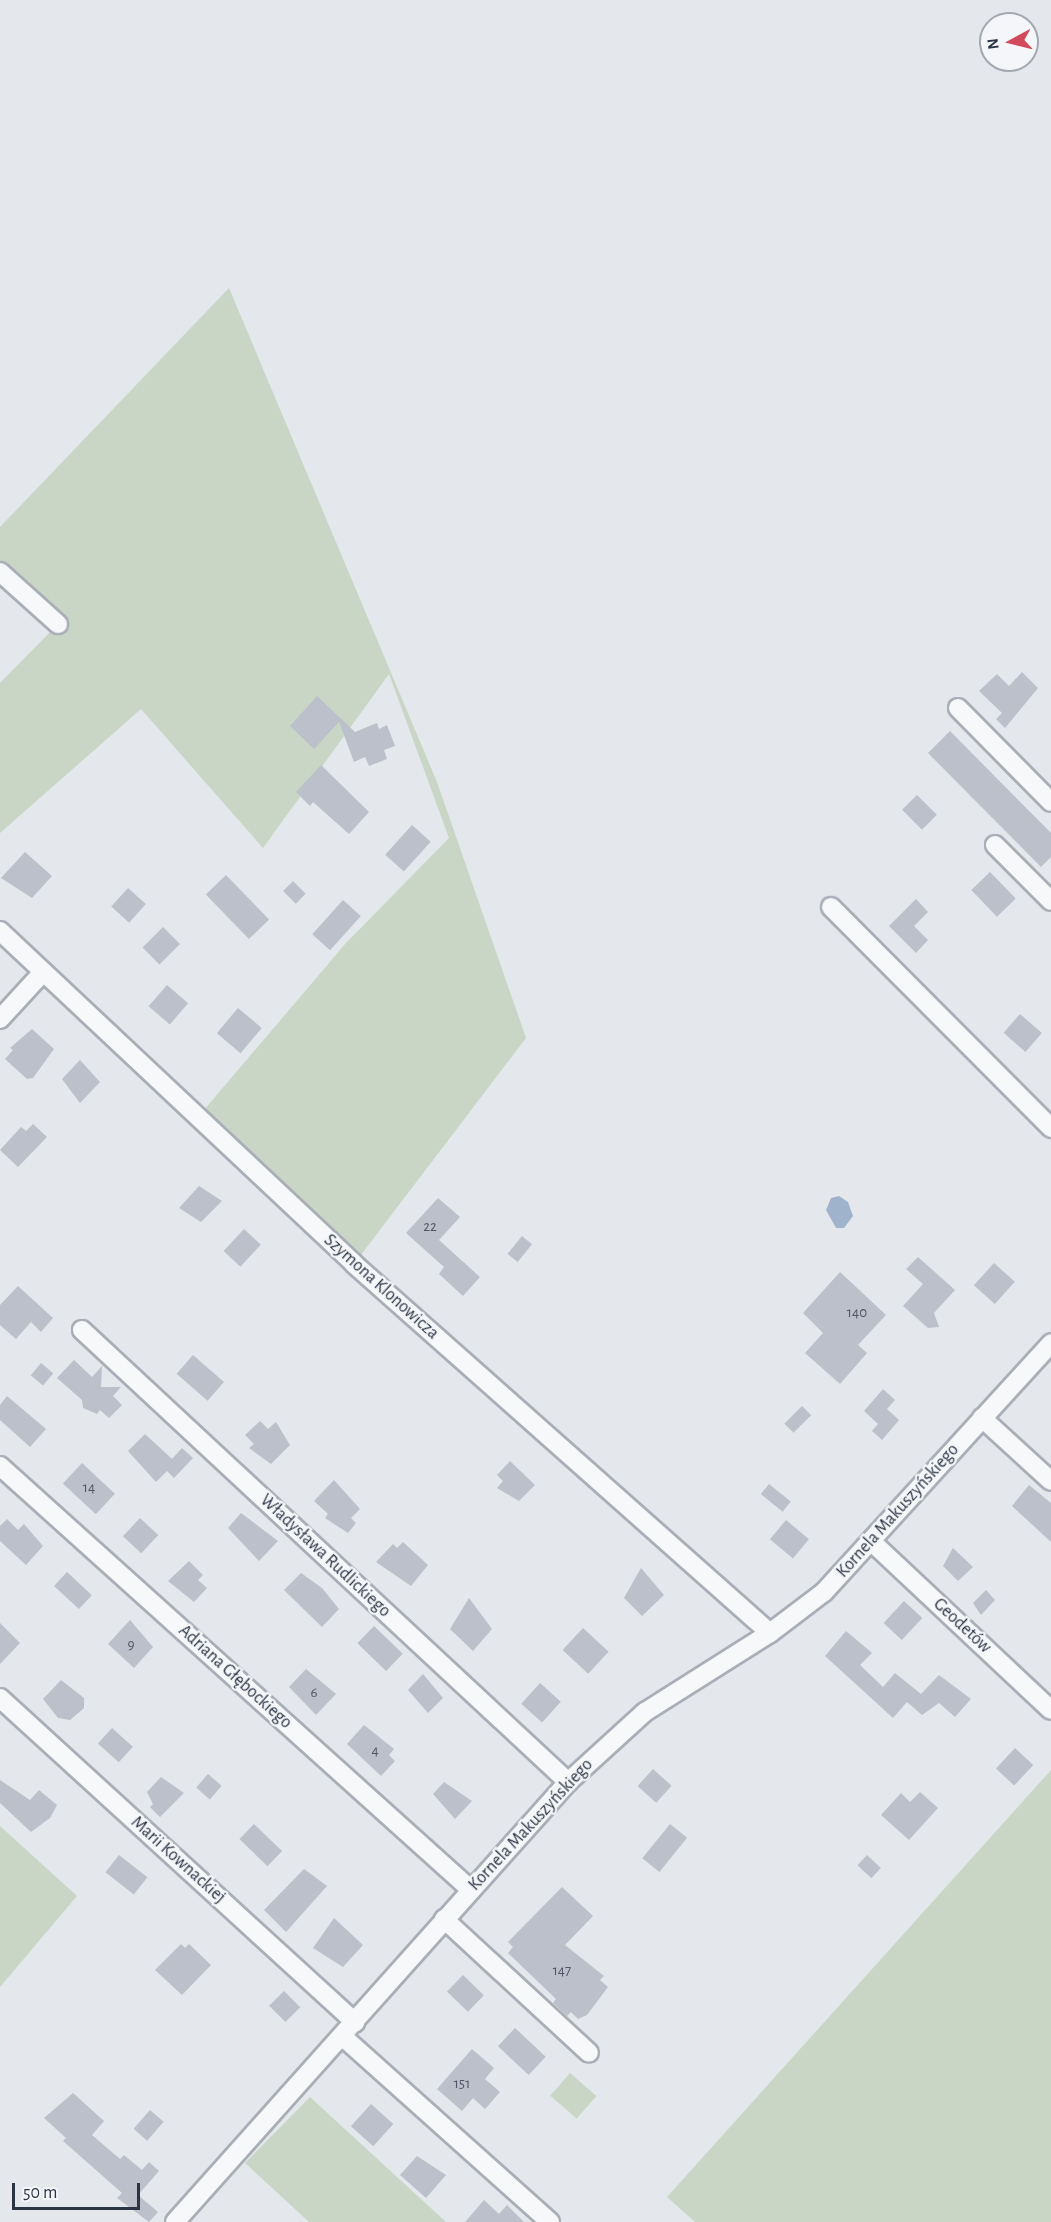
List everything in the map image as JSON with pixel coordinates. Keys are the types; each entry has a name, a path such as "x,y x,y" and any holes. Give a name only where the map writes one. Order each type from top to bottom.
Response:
{"street":[{"path":"0,572 58,624"},
{"path":"958,708 1051,802"},
{"path":"995,845 1051,901"},
{"path":"831,907 1051,1128"},
{"name":"Szymona Klonowicza","path":"0,932 354,1264 770,1633"},
{"path":"0,1019 43,972"},
{"name":"Władysława Rudlickiego","path":"82,1330 568,1782"},
{"name":"Kornela Makuszyńskiego","path":"175,2222 355,2022 444,1918 568,1782 645,1712 770,1633 824,1592 1051,1343"},
{"path":"982,1418 1051,1481"},
{"name":"Adriana Głębockiego","path":"0,1466 470,1889"},
{"name":"Geodetów","path":"872,1542 1051,1710"},
{"name":"Marii Kownackiej","path":"0,1698 355,2022"},
{"path":"444,1918 589,2053"},
{"path":"342,2036 550,2222"}],"green space":[{"path":"229,288 437,782 526,1038 354,1264 198,1117 346,943 449,838 389,674 263,848 141,709 0,833 0,683 58,624 0,572 0,527"},
{"path":"1051,1770 1051,2222 695,2222 667,2197"},
{"path":"0,1826 77,1896 0,1987"},
{"path":"570,2073 596,2096 577,2119 550,2096"},
{"path":"310,2097 446,2222 309,2222 245,2163"}],"water":[{"path":"839,1196 848,1202 853,1216 844,1228 836,1228 826,1210 831,1198"}],"building":[{"path":"1022,672 1038,688 1005,728 996,719 1002,713 979,691 997,674 1009,686"},
{"path":"317,696 355,732 377,723 379,729 387,725 395,746 384,750 387,759 369,766 365,757 354,762 339,722 314,749 290,726"},
{"path":"950,731 1051,833 1051,857 1041,867 928,753"},
{"path":"321,765 369,812 349,834 313,802 310,806 296,792"},
{"path":"917,795 937,815 922,830 902,810"},
{"path":"412,825 431,842 404,871 385,855"},
{"path":"25,852 52,876 32,898 1,878"},
{"path":"990,872 1016,899 997,917 971,890"},
{"path":"226,875 269,920 249,939 206,894"},
{"path":"293,881 306,894 296,904 283,891"},
{"path":"128,888 146,904 129,923 111,907"},
{"path":"916,899 928,912 914,926 928,940 916,953 889,926"},
{"path":"343,900 361,916 330,950 312,934"},
{"path":"163,927 180,944 159,964 142,948"},
{"path":"167,985 188,1003 170,1025 149,1006"},
{"path":"238,1008 262,1028 241,1053 217,1033"},
{"path":"1020,1014 1042,1033 1025,1052 1004,1033"},
{"path":"32,1029 54,1049 33,1078 27,1079 5,1059 13,1050 10,1048"},
{"path":"80,1060 100,1082 80,1103 62,1079"},
{"path":"33,1124 47,1137 18,1167 0,1150 21,1127 26,1131"},
{"path":"199,1186 222,1201 201,1222 179,1208"},
{"path":"438,1198 460,1217 439,1240 480,1277 463,1296 439,1274 444,1267 406,1233"},
{"path":"244,1229 261,1245 240,1267 224,1251"},
{"path":"522,1236 532,1244 518,1262 508,1254"},
{"path":"918,1257 955,1290 934,1313 939,1327 928,1328 903,1306 923,1284 906,1269"},
{"path":"994,1263 1015,1282 995,1304 974,1285"},
{"path":"840,1272 886,1315 858,1345 867,1353 840,1384 805,1353 823,1333 803,1313"},
{"path":"18,1286 53,1318 41,1332 31,1322 16,1339 0,1325 0,1305"},
{"path":"193,1355 224,1382 208,1401 177,1374"},
{"path":"74,1360 92,1377 102,1366 101,1387 121,1387 113,1396 122,1405 109,1418 100,1410 97,1414 83,1408 82,1400 57,1378"},
{"path":"41,1363 53,1373 43,1386 31,1375"},
{"path":"883,1389 895,1400 887,1409 899,1420 882,1440 872,1431 878,1424 864,1411"},
{"path":"7,1396 46,1429 30,1447 0,1420 0,1405"},
{"path":"802,1406 811,1415 794,1433 784,1424"},
{"path":"260,1421 268,1429 276,1422 290,1445 271,1464 249,1448 254,1444 245,1435"},
{"path":"145,1434 172,1459 182,1448 193,1458 174,1478 167,1471 156,1482 128,1451"},
{"path":"510,1461 535,1485 519,1501 497,1488 503,1481 497,1475"},
{"path":"82,1463 115,1494 96,1514 63,1483"},
{"path":"334,1480 360,1509 351,1518 356,1523 348,1533 325,1518 328,1514 314,1501"},
{"path":"769,1484 791,1502 783,1512 761,1494"},
{"path":"1029,1485 1051,1503 1051,1542 1012,1506"},
{"path":"241,1513 278,1541 259,1561 228,1528"},
{"path":"140,1518 158,1535 141,1553 123,1536"},
{"path":"7,1519 18,1530 24,1524 43,1546 26,1565 0,1541 0,1526"},
{"path":"786,1520 809,1539 793,1558 770,1539"},
{"path":"403,1542 428,1565 411,1586 376,1562 393,1544 397,1548"},
{"path":"953,1548 973,1567 958,1581 943,1566"},
{"path":"189,1561 203,1575 198,1580 207,1588 194,1602 168,1581"},
{"path":"641,1568 664,1595 642,1616 624,1598"},
{"path":"67,1572 92,1595 79,1609 54,1586"},
{"path":"301,1573 322,1588 339,1609 322,1627 284,1590"},
{"path":"986,1590 995,1600 981,1615 973,1603"},
{"path":"469,1598 492,1629 473,1651 450,1629"},
{"path":"904,1601 922,1618 902,1640 884,1623"},
{"path":"130,1620 153,1647 134,1668 108,1644"},
{"path":"0,1623 20,1643 0,1664"},
{"path":"374,1626 403,1654 386,1671 357,1643"},
{"path":"583,1628 609,1652 588,1674 563,1650"},
{"path":"846,1631 872,1653 860,1665 883,1687 895,1673 921,1694 939,1675 971,1699 955,1717 939,1703 922,1715 907,1702 893,1718 825,1656"},
{"path":"306,1669 336,1694 316,1715 289,1687"},
{"path":"423,1674 443,1698 428,1713 408,1690"},
{"path":"61,1680 84,1698 84,1708 70,1720 58,1718 43,1699"},
{"path":"540,1683 561,1702 542,1723 521,1704"},
{"path":"364,1725 394,1749 389,1755 395,1761 381,1776 347,1744"},
{"path":"112,1728 133,1747 119,1762 98,1744"},
{"path":"1015,1748 1033,1765 1014,1786 996,1768"},
{"path":"653,1769 672,1786 656,1803 638,1786"},
{"path":"208,1774 222,1786 210,1799 196,1788"},
{"path":"161,1777 184,1793 160,1817 150,1807 153,1804 147,1792"},
{"path":"0,1780 30,1800 39,1790 57,1805 50,1818 31,1832 0,1803"},
{"path":"444,1782 472,1801 455,1819 433,1794"},
{"path":"920,1792 938,1808 909,1840 881,1815 901,1793 910,1802"},
{"path":"254,1824 282,1851 267,1866 239,1839"},
{"path":"670,1824 687,1838 659,1872 642,1858"},
{"path":"119,1855 147,1877 134,1895 105,1872"},
{"path":"867,1855 881,1868 871,1878 857,1865"},
{"path":"304,1869 327,1886 286,1932 264,1910"},
{"path":"562,1887 593,1916 565,1945 604,1976 600,1980 608,1987 587,2015 578,2019 571,2012 567,2016 553,2003 556,1999 508,1953 513,1947 508,1942"},
{"path":"334,1918 363,1945 343,1967 313,1948"},
{"path":"181,1944 185,1948 189,1944 211,1965 182,1995 155,1970"},
{"path":"463,1975 484,1995 468,2012 447,1992"},
{"path":"284,1991 300,2007 285,2022 269,2006"},
{"path":"515,2028 546,2057 529,2075 498,2046"},
{"path":"472,2049 494,2068 485,2079 500,2092 485,2109 473,2098 462,2111 437,2089"},
{"path":"73,2093 104,2121 92,2135 120,2159 124,2155 142,2170 149,2162 159,2171 138,2195 158,2212 149,2222 117,2198 122,2193 63,2141 66,2138 44,2118"},
{"path":"371,2104 393,2124 373,2146 351,2126"},
{"path":"150,2110 164,2122 147,2141 134,2129"},
{"path":"417,2156 446,2175 426,2198 400,2175"},
{"path":"484,2200 499,2214 507,2205 524,2222 465,2222"}]}
